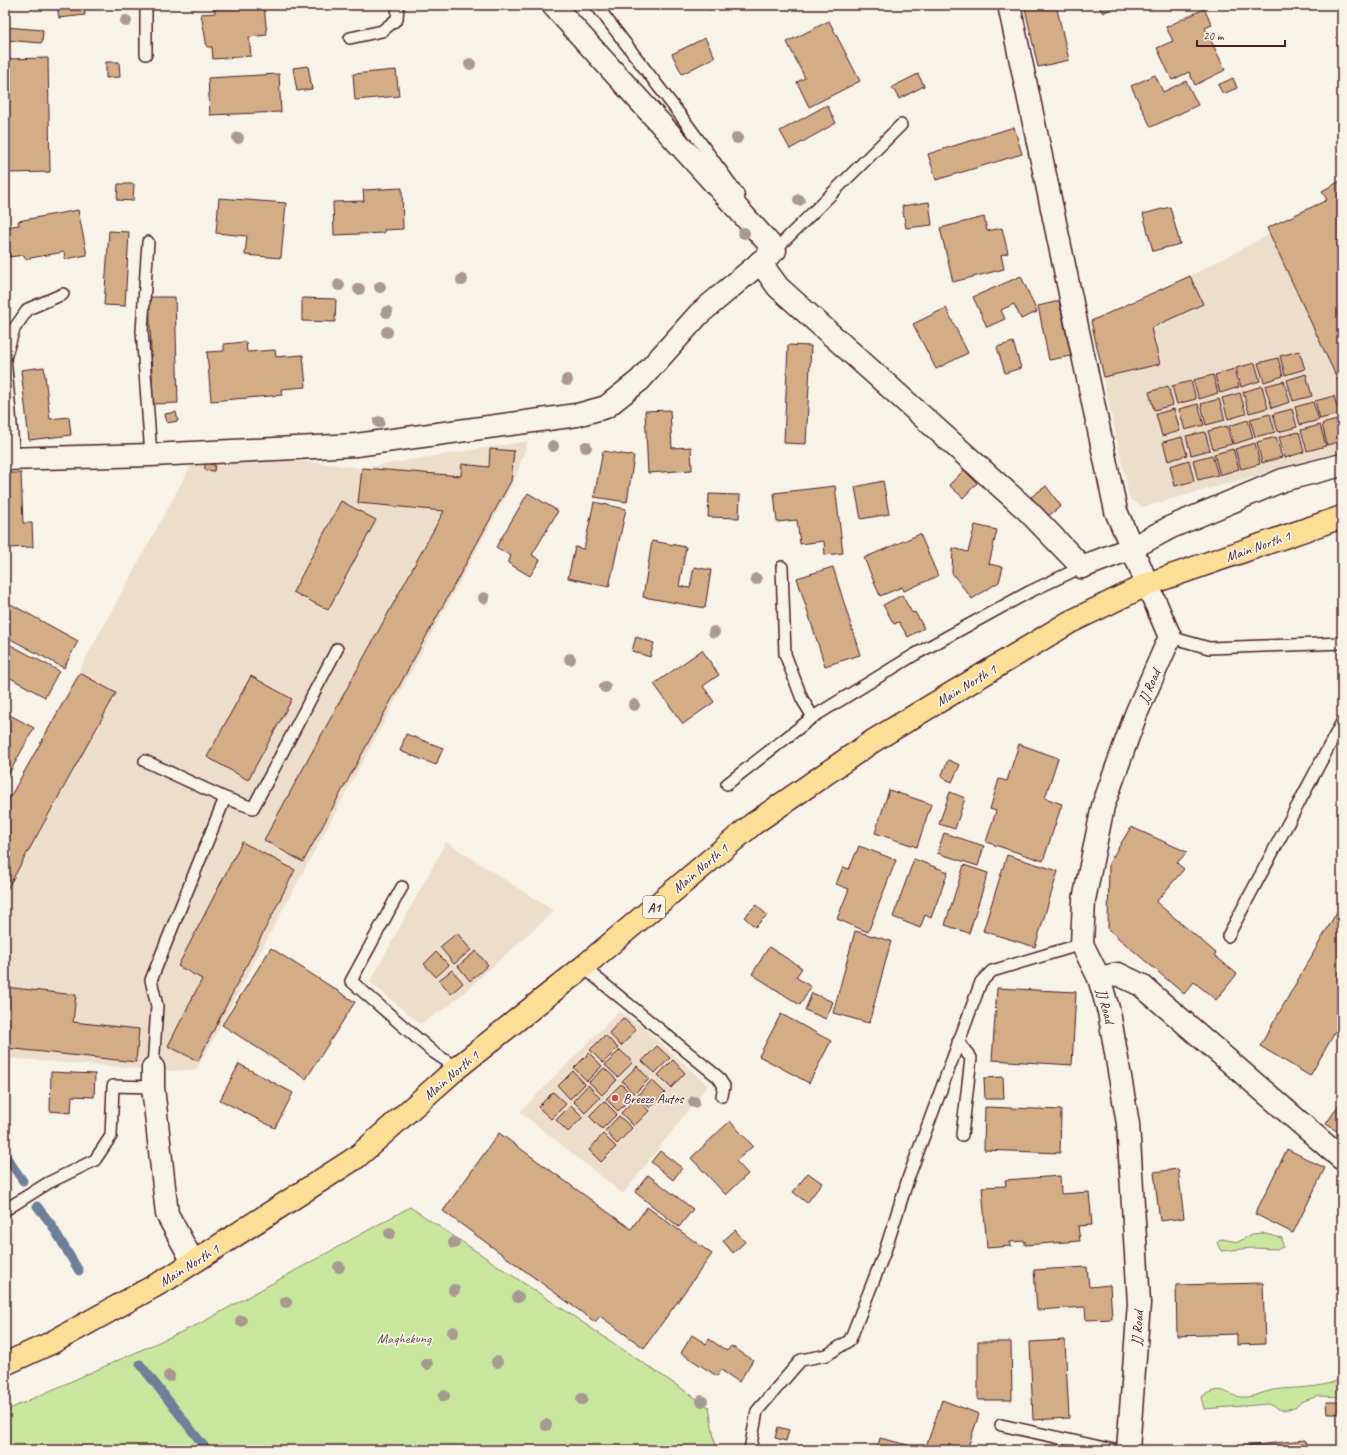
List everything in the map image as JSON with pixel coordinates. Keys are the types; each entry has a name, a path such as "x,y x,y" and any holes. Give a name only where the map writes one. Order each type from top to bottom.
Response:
{"main road":[{"name":"Main North 1","path":"5,1364 51,1344 169,1278 357,1157 457,1068 583,967 753,824 873,741 1070,622 1148,584 1342,517"}],"street":[{"path":"553,5 740,212 767,256 778,287 1028,511 1082,567 1132,548 1171,527 1283,480 1342,465"},
{"path":"1009,5 1116,511 1170,637"},
{"path":"10,458 151,455 356,445 577,415 606,406 640,380 699,314 767,256"},
{"name":"JJ Road","path":"1128,1450 1139,1302 1129,1140 1109,1012 1099,978 1082,944 1084,900 1103,806 1136,714 1170,637"},
{"path":"1099,978 1118,974 1141,985 1342,1159"},
{"path":"153,1077 167,1214 193,1262"}],"lane":[{"path":"146,5 146,54"},
{"path":"350,38 382,31 397,19 398,5"},
{"path":"596,5 684,120 738,194 740,212"},
{"path":"767,256 901,126"},
{"path":"148,242 142,331 151,455"},
{"path":"10,458 5,358 14,329 28,309 63,294"},
{"path":"782,567 785,654 802,699 813,717"},
{"path":"727,784 813,717 941,640 1029,592 1082,567"},
{"path":"1170,637 1209,648 1342,643"},
{"path":"145,761 225,798 253,808 337,649"},
{"path":"1228,936 1342,722"},
{"path":"5,1210 48,1183 95,1160 111,1136 113,1086 153,1077 156,1006 151,980 225,798"},
{"path":"402,887 351,980 433,1052 457,1068"},
{"path":"750,1450 757,1411 801,1360 827,1355 850,1340 884,1254 909,1176 981,982 992,971 1082,944"},
{"path":"583,967 718,1077 724,1086 722,1096"},
{"path":"958,1042 971,1058 962,1135"},
{"path":"1001,1425 1114,1450"}],"shaded area":[{"path":"1270,234 1342,389 1342,452 1143,507 1130,500 1091,322 1190,276"},
{"path":"528,441 515,479 197,1069 174,1071 5,1058 5,806 193,462 286,459 362,468"},
{"path":"446,842 554,911 449,1006 420,1024 370,982"},
{"name":"Breeze Autos","path":"619,1011 645,1029 708,1085 623,1194 520,1112"}],"green space":[{"name":"Maqhekung","path":"410,1207 709,1407 716,1450 5,1450 5,1411 199,1324"},
{"path":"1261,1233 1282,1238 1283,1247 1278,1249 1253,1248 1221,1251 1217,1243 1221,1239 1238,1242 1252,1234"},
{"path":"1336,1381 1342,1381 1342,1397 1318,1396 1301,1402 1295,1408 1281,1410 1269,1404 1204,1409 1201,1397 1210,1392 1221,1390 1234,1396 1247,1397 1273,1390 1313,1387"}],"building":[{"path":"57,5 84,5 85,15 59,18"},
{"path":"215,5 264,5 267,35 249,37 251,56 213,59 212,47 207,47 201,14 215,13"},
{"path":"273,5 307,5 274,7"},
{"path":"707,5 718,5 709,10"},
{"path":"1037,5 1056,5 1069,60 1038,67 1025,8"},
{"path":"1098,5 1118,5 1103,13"},
{"path":"1204,9 1212,25 1205,28 1225,70 1195,85 1189,72 1172,80 1157,48 1173,41 1166,27"},
{"path":"829,21 860,81 809,107 797,82 805,78 787,42"},
{"path":"5,27 43,30 42,43 5,40"},
{"path":"705,38 715,57 682,74 672,54"},
{"path":"48,58 50,172 9,173 7,59"},
{"path":"106,62 119,62 120,77 106,78"},
{"path":"308,66 312,89 297,91 293,68"},
{"path":"396,70 399,96 355,100 353,74"},
{"path":"279,74 281,112 210,115 208,78"},
{"path":"918,74 924,86 899,99 892,87"},
{"path":"1155,75 1163,92 1186,81 1198,105 1151,127 1131,86"},
{"path":"1233,78 1237,88 1223,94 1218,85"},
{"path":"827,105 836,123 790,149 780,131"},
{"path":"1014,127 1022,154 936,180 928,154"},
{"path":"1342,180 1342,389 1267,228 1327,200 1322,191"},
{"path":"118,184 134,184 133,201 117,200"},
{"path":"402,188 403,229 384,230 384,233 334,235 333,202 364,201 363,190"},
{"path":"219,198 286,203 281,258 245,255 247,236 216,233"},
{"path":"929,202 932,225 906,228 902,206"},
{"path":"1170,207 1180,244 1153,251 1143,214"},
{"path":"78,210 87,255 65,259 64,252 25,259 24,255 9,257 5,227 19,225 18,221"},
{"path":"984,217 987,231 1002,228 1008,253 1001,255 1004,269 953,282 940,228"},
{"path":"109,231 129,232 125,306 104,305"},
{"path":"1021,276 1037,312 1021,319 1014,304 1001,310 1005,319 987,327 973,297"},
{"path":"1190,276 1203,304 1151,328 1160,364 1104,377 1091,321"},
{"path":"149,297 175,297 178,403 153,404"},
{"path":"302,298 336,299 335,322 302,321"},
{"path":"1059,301 1071,356 1049,360 1038,306"},
{"path":"946,308 968,353 936,369 913,324"},
{"path":"246,342 247,352 275,350 276,357 303,355 306,387 281,389 282,395 211,401 207,352 224,351 224,344"},
{"path":"1013,342 1021,368 1005,373 997,347"},
{"path":"788,345 811,346 806,444 784,443"},
{"path":"1299,351 1305,369 1285,375 1280,356"},
{"path":"1278,358 1283,376 1264,382 1258,363"},
{"path":"1255,363 1260,381 1241,387 1236,368"},
{"path":"44,367 50,419 69,417 71,435 29,440 21,370"},
{"path":"1234,369 1239,387 1220,393 1215,375"},
{"path":"1306,374 1312,396 1293,401 1287,380"},
{"path":"1213,375 1218,393 1199,399 1193,380"},
{"path":"1191,381 1196,399 1177,404 1172,386"},
{"path":"1284,381 1290,402 1272,408 1265,386"},
{"path":"1168,386 1173,405 1154,410 1149,392"},
{"path":"1262,386 1268,408 1249,413 1243,392"},
{"path":"1240,393 1246,414 1228,419 1222,398"},
{"path":"1334,396 1339,414 1320,419 1315,401"},
{"path":"1219,399 1225,420 1206,425 1201,404"},
{"path":"1313,402 1319,420 1300,425 1295,407"},
{"path":"1198,404 1204,425 1185,430 1179,409"},
{"path":"1174,409 1180,431 1162,436 1156,414"},
{"path":"1292,409 1297,427 1278,432 1273,414"},
{"path":"670,410 672,448 691,447 692,470 648,473 645,411"},
{"path":"176,412 178,421 167,423 165,414"},
{"path":"1270,414 1275,432 1255,437 1250,419"},
{"path":"1341,419 1342,441 1327,445 1322,424"},
{"path":"1248,420 1253,438 1234,444 1229,426"},
{"path":"1320,425 1326,446 1307,451 1301,430"},
{"path":"1227,426 1232,444 1213,449 1208,431"},
{"path":"1205,432 1210,450 1191,455 1186,436"},
{"path":"1299,432 1304,452 1285,458 1279,437"},
{"path":"1182,437 1187,455 1168,461 1163,442"},
{"path":"1276,437 1282,457 1262,463 1257,442"},
{"path":"1255,443 1260,464 1241,469 1235,449"},
{"path":"490,449 514,451 511,481 303,862 264,840 444,511 358,503 362,468 461,476 462,464 489,467"},
{"path":"1233,449 1239,469 1220,475 1214,454"},
{"path":"603,451 634,456 627,502 594,497"},
{"path":"1212,455 1218,475 1198,480 1193,460"},
{"path":"1189,460 1194,481 1175,486 1170,466"},
{"path":"205,463 215,465 214,471 205,470"},
{"path":"964,470 977,483 963,498 949,485"},
{"path":"5,473 21,473 23,523 32,523 33,547 5,548"},
{"path":"883,481 889,514 861,519 855,487"},
{"path":"835,486 843,553 825,555 824,541 800,544 797,520 777,522 774,493"},
{"path":"1046,486 1061,506 1047,517 1031,497"},
{"path":"528,493 558,511 532,555 540,560 530,576 508,563 511,556 496,547"},
{"path":"709,494 740,495 739,518 708,517"},
{"path":"341,501 376,520 328,610 293,592"},
{"path":"594,502 626,509 609,587 568,578 575,547 584,549"},
{"path":"975,525 997,530 989,564 1003,567 999,582 972,599 952,573 953,548 968,552"},
{"path":"920,534 938,576 904,591 902,587 880,596 864,558"},
{"path":"652,541 686,547 679,586 690,588 694,567 711,570 705,608 643,597"},
{"path":"833,567 860,655 825,666 797,578"},
{"path":"902,595 912,613 915,612 924,628 908,637 899,622 894,624 883,605"},
{"path":"5,601 78,641 64,668 5,636"},
{"path":"636,637 654,643 650,657 632,651"},
{"path":"5,642 59,671 45,697 5,675"},
{"path":"702,650 719,675 703,686 714,702 683,724 654,684"},
{"path":"80,673 116,693 5,893 5,806"},
{"path":"251,676 292,699 248,780 207,757"},
{"path":"8,714 34,728 5,781 5,719"},
{"path":"406,734 443,748 436,765 400,751"},
{"path":"1019,744 1058,758 1045,798 1062,804 1043,861 986,842 996,811 990,809 999,779 1007,781"},
{"path":"948,760 960,765 952,782 941,777"},
{"path":"889,790 931,804 917,847 875,833"},
{"path":"950,792 965,798 955,829 939,824"},
{"path":"1131,827 1187,852 1177,863 1184,869 1156,902 1216,953 1214,955 1237,974 1216,1000 1194,982 1184,994 1108,929 1109,863"},
{"path":"944,833 984,846 978,866 937,853"},
{"path":"242,842 295,870 198,1061 168,1046 202,979 178,966"},
{"path":"859,846 896,860 868,932 837,919 849,889 836,884 843,867 849,869"},
{"path":"1007,855 1058,871 1035,947 983,931"},
{"path":"914,859 948,872 931,918 925,915 920,928 893,917"},
{"path":"964,865 988,873 969,933 945,925"},
{"path":"1342,903 1342,1020 1310,1076 1260,1046"},
{"path":"756,905 767,915 755,927 744,917"},
{"path":"855,931 891,941 869,1023 833,1013"},
{"path":"457,933 471,950 454,964 440,947"},
{"path":"769,947 802,968 796,977 811,987 800,1005 752,974"},
{"path":"271,948 355,1002 306,1079 222,1025"},
{"path":"476,951 488,965 470,981 458,966"},
{"path":"436,952 449,965 436,977 424,964"},
{"path":"452,970 463,983 451,994 439,980"},
{"path":"5,987 76,995 73,1022 139,1029 136,1062 5,1048"},
{"path":"997,988 1076,992 1072,1065 992,1060"},
{"path":"812,993 833,1002 826,1019 805,1010"},
{"path":"781,1014 831,1041 809,1083 759,1056"},
{"path":"623,1018 636,1030 621,1046 609,1033"},
{"path":"605,1035 618,1048 603,1063 590,1050"},
{"path":"657,1046 670,1058 655,1073 642,1061"},
{"path":"620,1050 633,1062 618,1077 605,1065"},
{"path":"589,1053 602,1066 587,1081 574,1068"},
{"path":"673,1060 685,1073 671,1088 658,1075"},
{"path":"239,1064 293,1093 275,1128 220,1100"},
{"path":"637,1066 649,1079 634,1094 622,1081"},
{"path":"604,1068 617,1080 602,1095 589,1082"},
{"path":"573,1071 585,1084 570,1099 558,1086"},
{"path":"51,1072 95,1074 94,1097 72,1096 71,1113 50,1111"},
{"path":"1003,1077 1004,1099 985,1099 984,1078"},
{"path":"652,1080 665,1093 650,1108 637,1096"},
{"path":"621,1084 633,1096 618,1111 606,1099"},
{"path":"588,1085 600,1098 585,1113 573,1101"},
{"path":"553,1092 566,1104 551,1119 538,1107"},
{"path":"636,1098 649,1111 634,1126 621,1113"},
{"path":"1342,1100 1342,1132 1341,1134 1326,1124"},
{"path":"604,1101 617,1114 602,1129 589,1116"},
{"path":"571,1105 583,1117 568,1132 556,1120"},
{"path":"985,1107 1061,1110 1060,1153 984,1150"},
{"path":"619,1116 632,1128 617,1144 605,1131"},
{"path":"730,1121 753,1146 736,1161 748,1174 726,1195 691,1158"},
{"path":"499,1133 631,1229 647,1207 712,1254 644,1348 600,1316 595,1322 443,1211"},
{"path":"603,1134 616,1147 601,1162 589,1150"},
{"path":"1287,1149 1325,1168 1293,1233 1255,1214"},
{"path":"660,1151 682,1168 673,1180 651,1162"},
{"path":"1178,1169 1184,1218 1160,1221 1154,1172"},
{"path":"808,1173 822,1183 807,1203 793,1192"},
{"path":"648,1175 693,1209 679,1227 635,1192"},
{"path":"1060,1176 1061,1194 1089,1192 1092,1225 1078,1226 1080,1241 1025,1245 1025,1241 1010,1242 1011,1246 987,1248 982,1187 1006,1186 1005,1180"},
{"path":"735,1230 745,1242 733,1253 723,1241"},
{"path":"1087,1267 1089,1287 1110,1285 1112,1319 1086,1320 1085,1307 1037,1310 1034,1270"},
{"path":"1263,1283 1265,1344 1237,1345 1237,1334 1177,1336 1176,1285"},
{"path":"692,1335 706,1344 709,1339 727,1351 731,1346 753,1360 739,1382 721,1370 717,1376 681,1353"},
{"path":"1065,1340 1069,1418 1033,1420 1030,1342"},
{"path":"978,1342 1011,1342 1012,1400 978,1400"},
{"path":"942,1400 979,1414 967,1450 925,1450"},
{"path":"1326,1402 1342,1402 1342,1413 1327,1413"},
{"path":"778,1427 789,1430 786,1441 775,1438"},
{"path":"880,1438 908,1445 907,1450 877,1450"},
{"path":"1305,1440 1306,1450 1205,1450"}],"waterway":[{"path":"5,1155 23,1181"},
{"path":"37,1206 51,1224 79,1271"},
{"path":"140,1364 207,1450"}],"place":[{"name":"Breeze Autos","path":"615,1098"}]}
